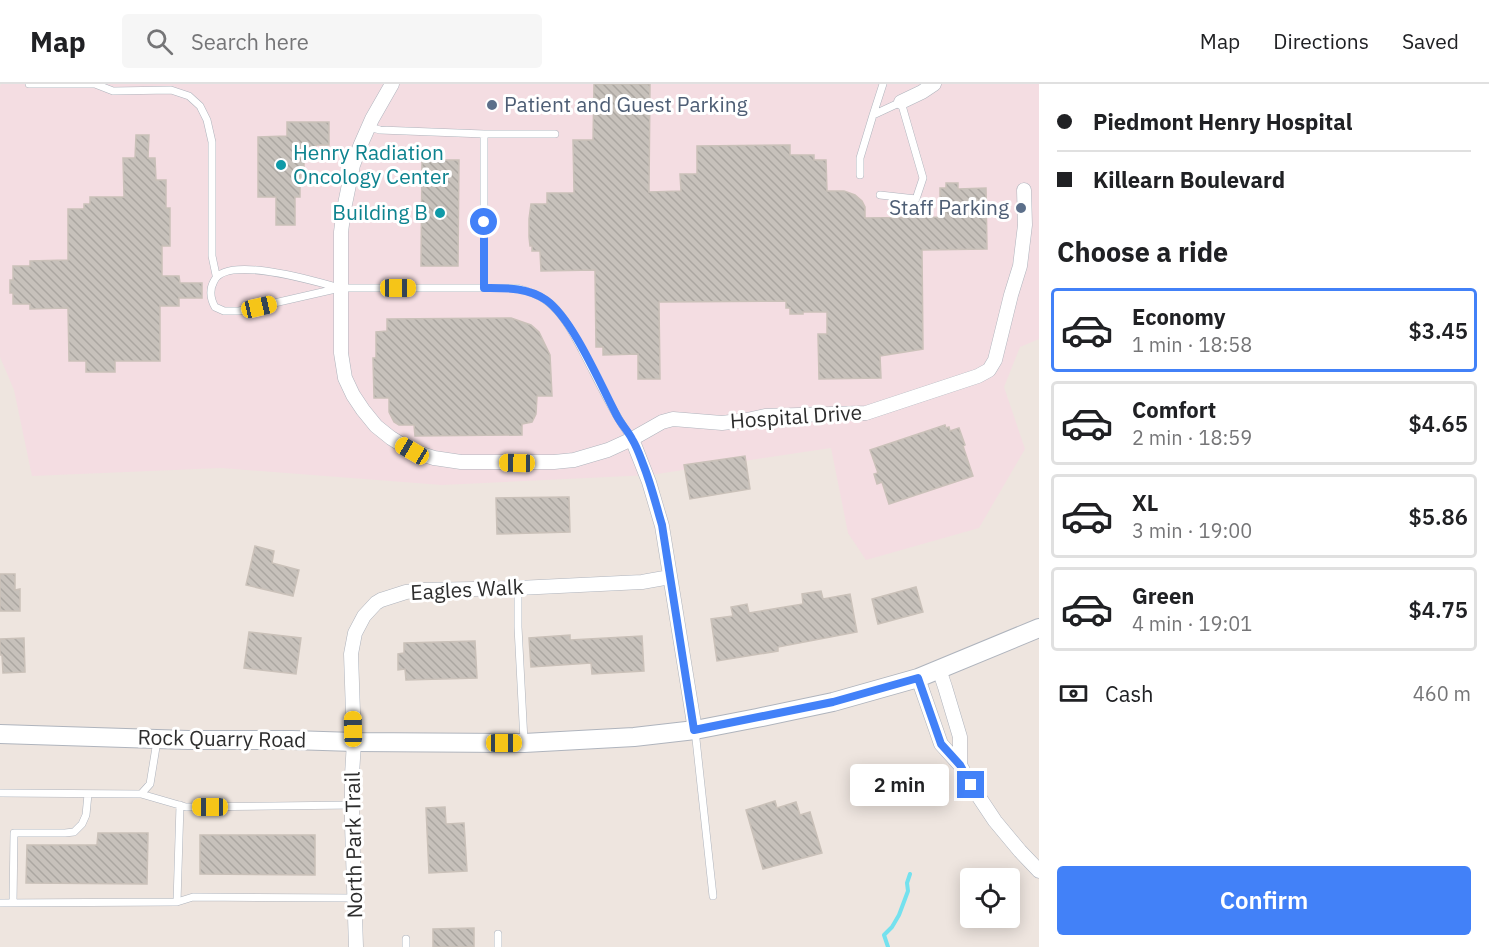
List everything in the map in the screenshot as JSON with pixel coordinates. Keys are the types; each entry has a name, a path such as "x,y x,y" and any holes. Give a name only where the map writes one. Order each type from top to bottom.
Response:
{"street":[{"name":"Hospital Drive","path":"392,84 369,127 353,165 344,209 341,232 341,353 345,378 353,395 376,426 412,451 434,458 462,462 554,462 591,456 608,450 662,422 673,419 722,423 765,416 866,413 978,376 989,370 996,360 1020,266 1025,225 1024,190"},
{"path":"901,102 934,84"},
{"path":"632,439 643,464 662,525 694,730"},
{"name":"Eagles Walk","path":"354,742 351,647 360,621 376,603 406,592 423,590 642,582 670,577"},
{"name":"Rock Quarry Road","path":"0,734 157,739 524,743 694,730 833,702 918,678 1039,628"},
{"path":"939,669 960,737 960,765"},
{"path":"918,678 941,744 960,765 996,821 1039,871"},
{"name":"North Park Trail","path":"354,742 352,805 356,947"}],"lane":[{"path":"29,84 95,84 113,91 171,90 189,96 200,106 207,120 212,142 212,256 216,275 211,286 211,298 215,308 239,311 340,288 517,288 533,293 555,308 566,322 621,424 632,439"},
{"path":"860,175 860,158 883,84"},
{"path":"873,115 901,102 923,178 916,199 880,195"},
{"path":"369,127 380,130 484,134 555,134"},
{"path":"484,134 484,288"},
{"path":"216,275 227,270 249,269 297,277 340,288"},
{"path":"518,588 524,743"},
{"path":"694,730 713,896"},
{"path":"141,794 150,784 157,739"},
{"path":"0,793 141,794 180,805 198,807 352,805"},
{"path":"12,903 14,833 74,832 82,824 86,815 88,794"},
{"path":"177,902 180,805"},
{"path":"0,903 177,902 193,897 354,898"},
{"path":"498,934 498,947"}],"shaded area":[{"path":"1,84 1039,84 1039,339 1020,347 1004,387 1025,449 979,528 866,560 848,533 831,448 650,475 442,485 221,468 32,476 14,390 0,357"}],"building":[{"path":"594,84 650,84 649,192 681,191 680,174 697,174 697,146 790,145 790,155 814,155 814,160 826,160 827,191 844,191 855,195 865,207 865,218 940,217 940,188 946,188 946,183 958,183 958,189 986,188 987,249 922,250 923,349 880,356 881,378 819,379 818,334 827,334 827,312 790,314 790,308 786,308 786,301 659,302 660,379 638,379 638,354 603,355 603,347 596,347 595,270 541,271 540,251 532,251 532,246 530,246 531,204 547,204 547,193 574,193 573,140 593,140"},
{"name":"Henry Radiation Oncology Center","path":"287,122 329,122 329,145 316,145 316,153 304,154 304,177 300,177 300,197 295,197 295,225 276,225 276,197 258,197 258,137 287,136"},
{"path":"136,135 149,135 148,158 155,158 156,180 166,180 166,208 170,208 170,246 162,246 162,276 179,276 180,283 202,283 202,298 179,298 179,306 160,306 160,361 115,361 115,372 86,372 86,361 69,361 68,308 30,309 30,304 13,304 10,280 13,280 13,266 30,266 30,261 68,260 68,209 84,209 84,204 90,204 90,197 124,197 123,158 135,158"},
{"name":"Building B","path":"422,160 459,160 458,266 421,266"},
{"path":"511,318 531,325 539,332 550,355 552,396 537,396 536,414 532,422 522,424 522,435 415,436 414,425 399,425 394,422 389,412 389,398 374,398 373,358 376,358 376,332 387,331 387,319"},
{"path":"945,425 950,431 959,428 973,476 889,504 882,482 877,484 874,474 878,473 870,450"},
{"path":"745,456 750,489 690,499 684,465"},
{"path":"569,497 570,532 497,534 496,498"},
{"path":"255,546 274,551 272,563 299,570 293,596 246,585"},
{"path":"0,574 15,574 15,590 20,589 20,611 0,611"},
{"path":"916,587 923,612 878,624 872,599"},
{"path":"821,591 823,599 850,594 857,632 778,647 778,651 717,661 711,619 733,616 731,607 747,604 749,613 803,604 802,594"},
{"path":"249,632 301,638 296,674 244,668"},
{"path":"570,635 570,640 642,636 644,671 592,674 591,663 531,667 529,638"},
{"path":"24,638 25,672 3,673 0,639"},
{"path":"475,641 477,678 406,680 405,669 398,670 398,654 404,653 404,643"},
{"path":"775,801 777,808 796,802 800,815 810,812 822,853 763,869 746,810"},
{"path":"445,807 446,824 464,823 467,871 429,873 426,808"},
{"path":"98,833 148,833 147,884 26,883 27,845 97,845"},
{"path":"200,835 315,835 315,875 200,874"},
{"path":"474,928 474,947 433,947 433,929"}],"waterway":[{"path":"888,947 884,935 899,915 908,891 907,883 910,874"}],"place":[{"name":"Patient and Guest Parking","path":"492,105"},
{"name":"Henry Radiation Oncology Center","path":"281,165"},
{"name":"Staff Parking","path":"1021,208"},
{"name":"Building B","path":"440,213"}],"route":[{"path":"484,222 484,288 517,288 533,293 555,308 580,346 621,424 632,439 643,464 662,525 694,730 833,702 918,678 941,744 960,765 971,785"}]}
